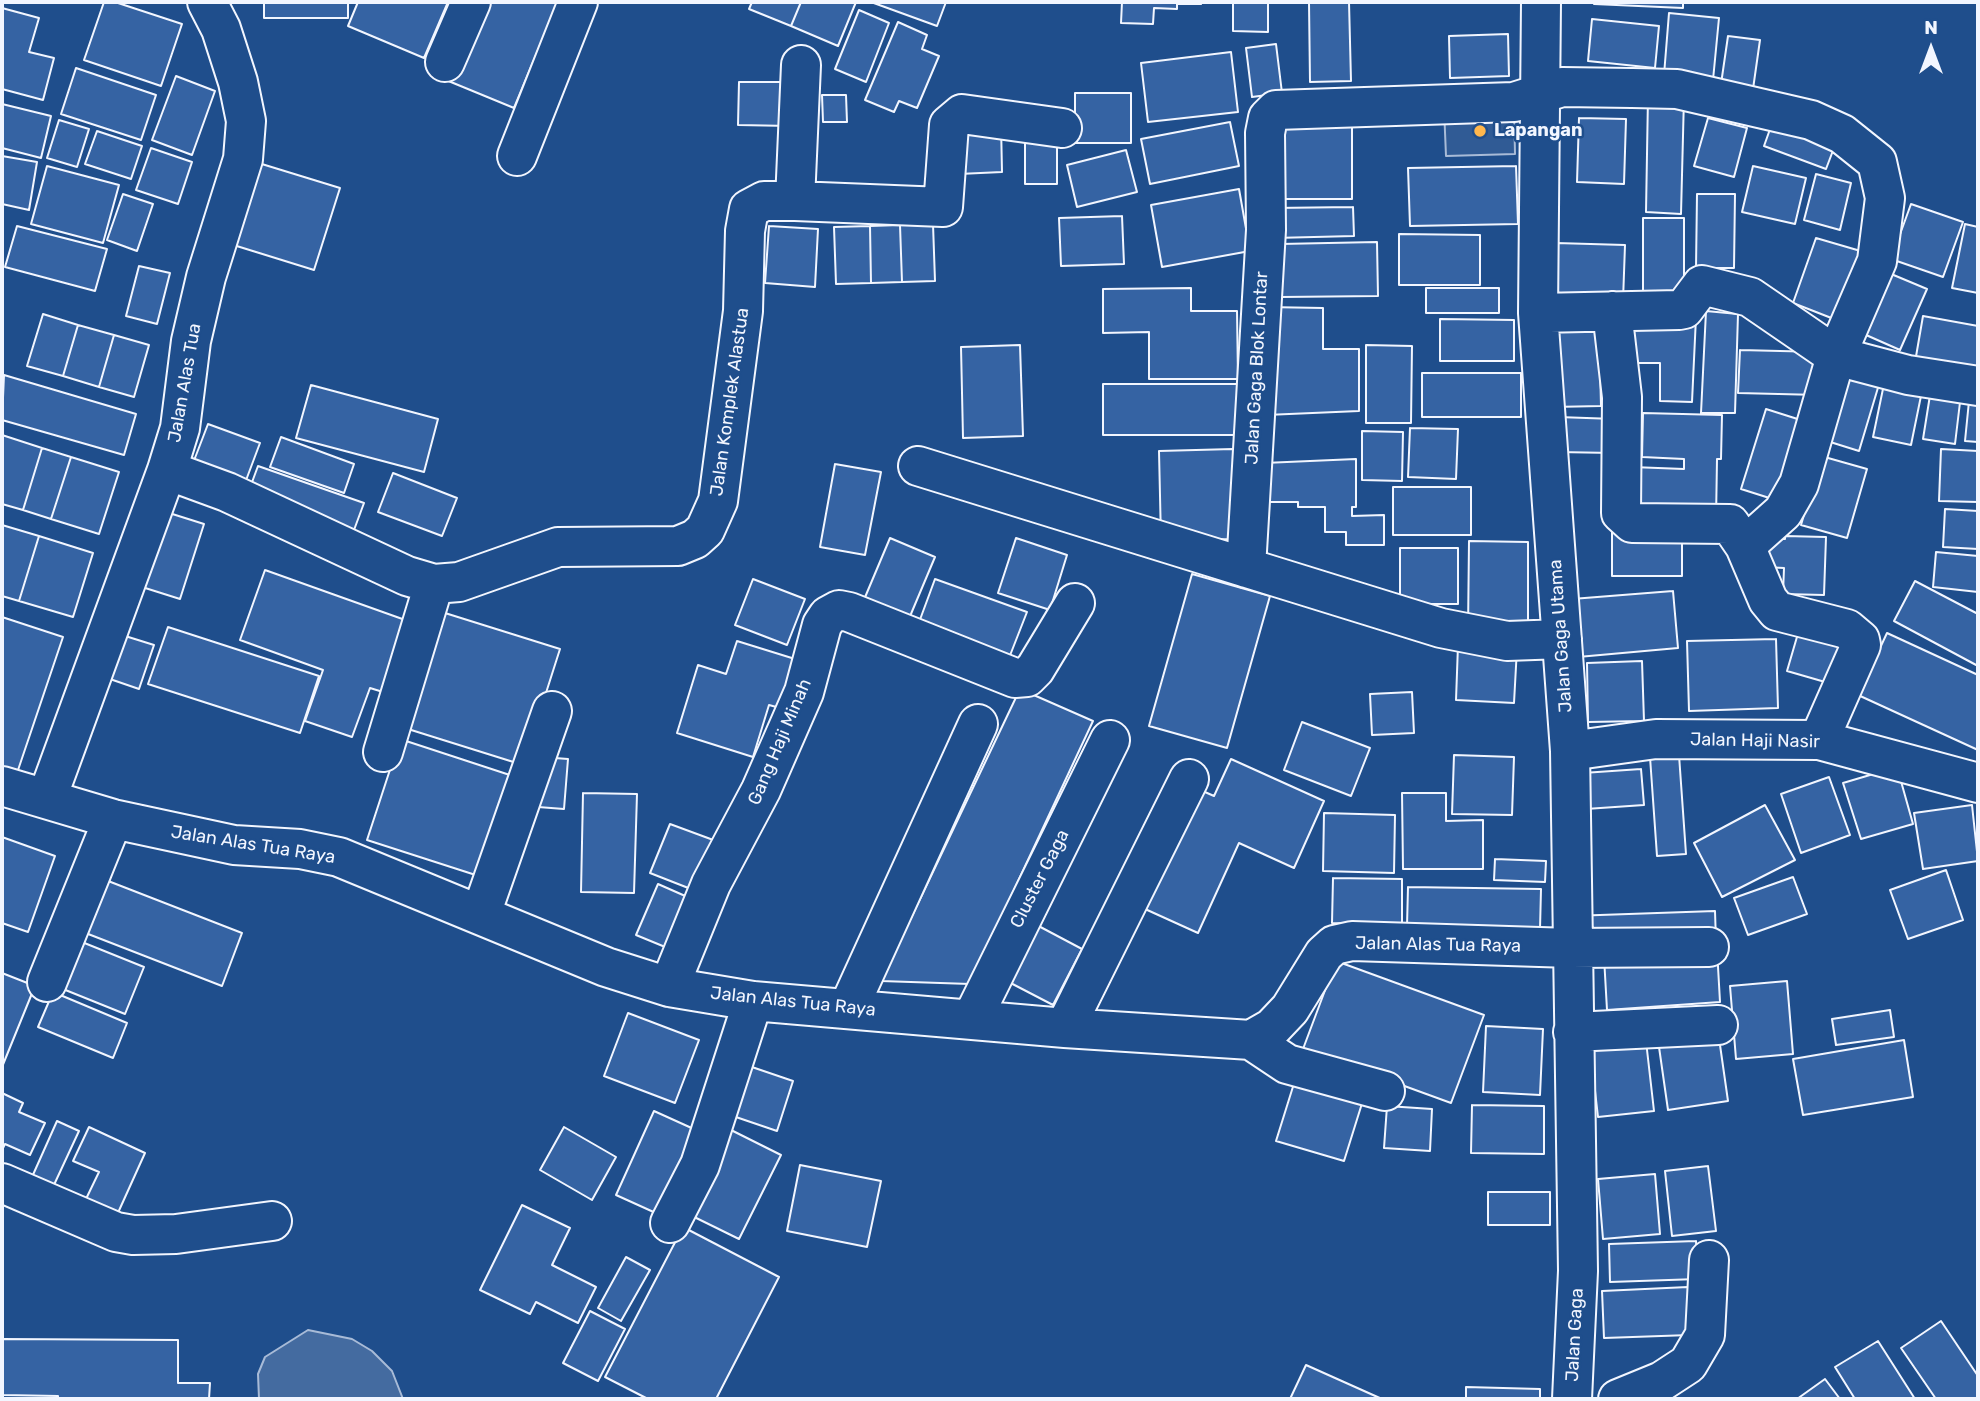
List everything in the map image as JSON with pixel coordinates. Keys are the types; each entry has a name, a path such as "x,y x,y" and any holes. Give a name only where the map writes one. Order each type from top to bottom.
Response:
{"street":[{"name":"Jalan Alas Tua","path":"47,798 167,470 180,428 191,341 206,278 239,178 246,139 238,82 221,29 207,2"},
{"path":"445,62 471,2"},
{"path":"517,156 578,2"},
{"name":"Jalan Gaga Utama","path":"1541,2 1538,93 1538,313 1546,457 1570,751 1578,1271"},
{"path":"795,201 801,65"},
{"path":"1538,93 1562,87 1677,89 1811,120 1842,134 1877,162 1885,198 1877,261 1836,356 1798,484 1783,512 1745,546"},
{"name":"Jalan Gaga Blok Lontar","path":"1246,568 1266,230 1268,118 1276,110 1294,107 1514,102 1538,93"},
{"name":"Jalan Komplek Alastua","path":"167,470 227,492 407,576 434,584 459,582 558,547 678,546 695,539 705,530 718,501 743,311 745,231 749,209 764,201 943,207 949,125 962,114 1062,128"},
{"path":"1538,313 1684,309 1698,286 1702,285 1741,292 1836,356 1908,375 1978,386"},
{"path":"1612,312 1622,397 1621,513 1632,523 1725,523 1734,527 1769,600 1777,611 1847,629 1860,640 1861,645 1819,740"},
{"path":"918,466 1441,628 1507,641 1562,639"},
{"path":"383,752 434,584"},
{"name":"Gang Haji Minah","path":"669,987 711,884 761,790 804,692 822,625 828,616 839,610 849,612 1015,678 1027,677 1035,669 1075,603"},
{"path":"481,914 552,711"},
{"path":"848,1009 978,724"},
{"name":"Jalan Haji Nasir","path":"1570,751 1656,739 1819,740 1978,783"},
{"name":"Cluster Gaga","path":"972,1019 1110,740"},
{"path":"1065,1028 1189,779"},
{"name":"Jalan Alas Tua Raya","path":"2,786 113,819 234,845 300,849 339,857 606,967 669,987 753,1001 1065,1028 1251,1040 1272,1028 1290,1009 1324,954 1334,945 1352,941 1571,948"},
{"path":"47,982 113,819"},
{"path":"1571,948 1709,947"},
{"path":"670,1223 701,1165 753,1001"},
{"path":"1573,1032 1718,1025"},
{"path":"1251,1040 1287,1064 1385,1091"},
{"path":"2,1183 116,1232 133,1235 176,1234 272,1221"},
{"path":"1618,1399 1662,1381 1688,1364 1705,1335 1709,1260"},
{"name":"Jalan Gaga","path":"1572,1399 1578,1271"}],"shaded area":[{"name":"Lapangan","path":"1514,106 1515,154 1446,156 1444,108"},
{"path":"308,1330 352,1339 372,1351 392,1371 403,1399 259,1399 258,1374 265,1357"}],"building":[{"path":"104,2 115,2 182,24 161,86 84,60"},
{"path":"264,2 348,2 348,18 264,18"},
{"path":"358,2 448,2 424,58 348,26"},
{"path":"479,2 558,2 514,108 446,80"},
{"path":"752,2 801,2 791,26 749,9"},
{"path":"801,2 856,2 838,46 791,26"},
{"path":"871,2 946,2 937,26"},
{"path":"1122,2 1202,2 1177,4 1177,9 1154,8 1153,24 1121,23"},
{"path":"1233,2 1268,2 1268,32 1233,31"},
{"path":"1309,2 1349,2 1351,81 1310,82"},
{"path":"1683,2 1683,8 1594,4"},
{"path":"2,8 39,18 29,52 54,58 43,100 2,89"},
{"path":"859,10 889,23 866,82 835,69"},
{"path":"1669,13 1719,18 1713,80 1664,75"},
{"path":"1592,19 1659,26 1655,68 1588,61"},
{"path":"898,22 927,35 922,49 939,56 917,108 899,101 894,112 865,100"},
{"path":"1508,34 1509,76 1450,78 1449,36"},
{"path":"1728,36 1760,40 1753,89 1721,84"},
{"path":"1276,44 1282,93 1252,97 1246,48"},
{"path":"1231,52 1238,112 1148,122 1141,63"},
{"path":"76,68 156,95 141,140 61,114"},
{"path":"176,76 215,91 192,155 152,140"},
{"path":"739,82 792,82 791,126 738,125"},
{"path":"1075,93 1131,93 1131,143 1075,143"},
{"path":"822,95 846,95 847,122 823,122"},
{"path":"1648,96 1684,97 1681,214 1646,212"},
{"path":"2,104 51,116 41,158 2,148"},
{"path":"1579,118 1626,119 1624,184 1577,182"},
{"path":"1708,118 1747,128 1734,177 1694,166"},
{"path":"1774,118 1837,140 1826,169 1764,146"},
{"path":"1278,119 1352,119 1352,199 1278,199"},
{"path":"59,120 89,129 77,167 47,158"},
{"path":"1230,122 1239,166 1150,184 1141,139"},
{"path":"957,124 1001,124 1002,172 959,174"},
{"path":"97,131 142,146 131,179 85,164"},
{"path":"1025,131 1057,131 1057,184 1025,184"},
{"path":"151,148 192,162 178,204 136,190"},
{"path":"1126,150 1137,192 1077,207 1067,165"},
{"path":"2,156 37,162 29,210 2,204"},
{"path":"252,161 340,188 314,270 227,243"},
{"path":"47,166 119,185 103,243 31,224"},
{"path":"1516,166 1518,224 1410,226 1408,168"},
{"path":"1753,166 1806,178 1795,224 1742,212"},
{"path":"1816,174 1851,183 1840,230 1804,220"},
{"path":"1239,189 1250,251 1162,267 1151,205"},
{"path":"123,194 153,204 137,251 107,240"},
{"path":"1697,194 1735,194 1734,268 1696,268"},
{"path":"1911,204 1963,222 1943,277 1891,259"},
{"path":"1353,207 1354,236 1274,238 1273,208"},
{"path":"1122,216 1124,264 1061,266 1059,218"},
{"path":"1643,218 1684,218 1684,297 1643,297"},
{"path":"933,224 935,281 902,282 900,225"},
{"path":"1965,224 1978,227 1978,293 1952,288"},
{"path":"900,225 902,282 871,283 870,226"},
{"path":"17,226 107,249 95,291 5,267"},
{"path":"769,226 818,229 815,287 765,283"},
{"path":"870,226 871,283 836,284 834,227"},
{"path":"1399,234 1480,235 1480,285 1399,285"},
{"path":"1816,238 1864,252 1839,321 1793,303"},
{"path":"1377,242 1378,296 1281,297 1280,244"},
{"path":"1556,243 1625,245 1623,301 1555,299"},
{"path":"139,266 170,273 157,324 126,316"},
{"path":"1884,271 1927,289 1900,350 1857,331"},
{"path":"1191,288 1191,311 1237,311 1238,379 1149,379 1149,332 1103,333 1103,289"},
{"path":"1426,288 1499,288 1499,313 1426,313"},
{"path":"1266,307 1323,308 1323,349 1359,349 1359,411 1266,415"},
{"path":"1706,311 1738,314 1735,413 1701,413"},
{"path":"43,314 78,325 63,376 27,366"},
{"path":"1923,316 1978,326 1978,367 1914,368"},
{"path":"1627,317 1696,317 1692,402 1660,401 1660,363 1626,363"},
{"path":"1440,319 1514,320 1514,361 1440,361"},
{"path":"78,325 114,335 99,387 63,376"},
{"path":"1599,326 1601,406 1552,407 1550,327"},
{"path":"114,335 149,345 134,397 99,387"},
{"path":"1020,345 1023,436 963,438 961,347"},
{"path":"1366,345 1412,346 1411,423 1366,423"},
{"path":"1740,350 1820,352 1819,395 1738,393"},
{"path":"1847,372 1880,381 1859,451 1827,441"},
{"path":"1422,373 1521,373 1521,417 1422,417"},
{"path":"4,375 136,414 124,455 2,420"},
{"path":"1103,384 1237,384 1237,435 1103,435"},
{"path":"1884,384 1922,391 1911,445 1873,437"},
{"path":"311,385 438,419 424,472 296,438"},
{"path":"1931,389 1961,394 1955,444 1923,439"},
{"path":"1970,391 1978,392 1978,442 1965,441"},
{"path":"1766,409 1807,422 1782,502 1741,489"},
{"path":"1643,413 1722,415 1721,459 1717,459 1716,520 1630,513 1632,467 1684,469 1684,459 1642,457"},
{"path":"1558,417 1615,419 1614,453 1557,452"},
{"path":"208,424 260,443 242,491 190,471"},
{"path":"1410,428 1458,429 1456,479 1408,477"},
{"path":"1362,431 1403,432 1402,481 1362,480"},
{"path":"2,435 42,448 23,510 2,504"},
{"path":"281,437 354,464 344,493 270,467"},
{"path":"42,448 71,457 51,519 23,510"},
{"path":"1233,449 1235,539 1161,540 1159,451"},
{"path":"1941,449 1978,451 1978,502 1939,501"},
{"path":"1821,456 1867,469 1847,538 1801,525"},
{"path":"71,457 119,472 99,534 51,519"},
{"path":"1356,459 1356,507 1352,507 1352,516 1384,515 1384,545 1346,545 1346,532 1325,532 1325,507 1298,507 1298,502 1264,502 1264,463"},
{"path":"835,464 881,472 865,555 820,547"},
{"path":"258,466 364,503 354,530 248,493"},
{"path":"393,473 457,498 442,536 378,512"},
{"path":"1393,487 1471,487 1471,535 1393,535"},
{"path":"1945,509 1978,511 1978,549 1943,547"},
{"path":"166,512 204,524 180,599 142,587"},
{"path":"2,525 39,536 19,601 2,596"},
{"path":"1612,530 1682,530 1682,576 1612,576"},
{"path":"39,536 93,553 73,617 19,601"},
{"path":"1785,536 1826,537 1824,595 1783,594 1784,568 1764,567 1766,539 1785,539"},
{"path":"890,538 935,557 908,621 863,602"},
{"path":"1016,538 1067,555 1050,610 998,593"},
{"path":"1469,541 1528,542 1528,631 1468,631"},
{"path":"1400,548 1458,548 1458,604 1400,604"},
{"path":"1936,552 1978,556 1978,592 1933,587"},
{"path":"265,570 408,621 383,692 370,688 352,737 305,721 323,670 240,640"},
{"path":"1192,574 1270,596 1227,748 1149,726"},
{"path":"753,579 805,599 787,645 735,625"},
{"path":"935,579 1027,612 1009,658 918,625"},
{"path":"1915,581 1978,614 1978,666 1894,621"},
{"path":"1673,591 1678,648 1578,657 1572,599"},
{"path":"445,613 560,649 523,765 408,729"},
{"path":"2,617 63,637 16,776 2,771"},
{"path":"168,627 319,676 300,733 148,684"},
{"path":"1799,630 1844,643 1832,684 1787,671"},
{"path":"1887,633 1978,675 1978,750 1858,695"},
{"path":"122,635 154,645 139,689 107,678"},
{"path":"1776,639 1778,708 1689,711 1687,641"},
{"path":"737,641 795,659 780,708 769,705 753,757 677,733 698,665 726,674"},
{"path":"1458,645 1517,648 1514,703 1456,700"},
{"path":"1642,661 1644,721 1588,722 1587,663"},
{"path":"1020,689 1093,721 970,984 881,981"},
{"path":"1412,692 1414,733 1372,735 1370,694"},
{"path":"1302,722 1370,748 1351,796 1284,770"},
{"path":"400,739 522,779 488,879 367,840"},
{"path":"1454,755 1514,757 1512,815 1452,814"},
{"path":"1679,755 1686,854 1657,856 1650,757"},
{"path":"542,757 568,759 564,809 538,807"},
{"path":"1231,759 1324,801 1294,868 1239,843 1198,933 1134,904 1189,785 1214,796"},
{"path":"1897,767 1913,824 1861,839 1843,783"},
{"path":"1641,769 1644,805 1586,809 1583,773"},
{"path":"1829,777 1850,835 1801,853 1781,794"},
{"path":"583,793 637,794 634,893 581,892"},
{"path":"1402,793 1446,793 1446,821 1483,820 1483,869 1403,869"},
{"path":"1765,805 1795,860 1722,897 1694,843"},
{"path":"1972,805 1978,861 1923,869 1914,813"},
{"path":"1324,813 1395,815 1394,873 1323,871"},
{"path":"670,824 716,841 696,891 650,873"},
{"path":"2,837 55,856 28,932 2,923"},
{"path":"1495,859 1546,861 1545,882 1494,880"},
{"path":"1946,870 1963,920 1908,939 1890,890"},
{"path":"1793,877 1807,914 1748,935 1734,898"},
{"path":"1333,878 1402,879 1402,924 1332,923"},
{"path":"103,879 242,933 222,986 83,932"},
{"path":"658,884 692,899 670,949 636,935"},
{"path":"1408,887 1541,889 1540,929 1407,926"},
{"path":"1715,911 1716,942 1572,947 1571,916"},
{"path":"1031,922 1082,949 1053,1005 1001,978"},
{"path":"72,938 144,967 125,1014 53,985"},
{"path":"1717,949 1720,1002 1607,1010 1604,957"},
{"path":"1336,961 1484,1015 1451,1103 1303,1049"},
{"path":"2,973 35,986 2,1067"},
{"path":"1787,981 1793,1054 1736,1059 1730,986"},
{"path":"53,992 127,1023 113,1058 38,1027"},
{"path":"1890,1010 1894,1037 1836,1045 1832,1019"},
{"path":"628,1013 699,1040 675,1103 604,1076"},
{"path":"1486,1026 1543,1029 1540,1095 1483,1092"},
{"path":"1718,1031 1728,1101 1668,1110 1658,1040"},
{"path":"1904,1040 1913,1097 1803,1115 1793,1059"},
{"path":"1646,1041 1654,1111 1598,1117 1590,1047"},
{"path":"746,1065 793,1081 777,1131 730,1115"},
{"path":"1296,1077 1364,1097 1344,1161 1276,1141"},
{"path":"2,1093 23,1103 19,1112 45,1123 30,1155 5,1144 2,1150"},
{"path":"1472,1105 1544,1106 1544,1154 1471,1153"},
{"path":"1387,1106 1432,1109 1430,1151 1384,1148"},
{"path":"654,1111 707,1135 669,1219 616,1195"},
{"path":"57,1121 79,1131 53,1187 32,1177"},
{"path":"723,1126 781,1155 739,1239 680,1210"},
{"path":"89,1127 145,1153 117,1215 85,1201 99,1172 73,1161"},
{"path":"564,1127 616,1157 592,1200 540,1170"},
{"path":"800,1165 881,1181 867,1247 787,1231"},
{"path":"1708,1166 1716,1231 1672,1236 1665,1171"},
{"path":"1655,1174 1660,1234 1603,1239 1598,1179"},
{"path":"1488,1192 1550,1192 1550,1225 1488,1225"},
{"path":"522,1205 570,1228 552,1265 596,1287 578,1323 536,1302 530,1314 480,1290"},
{"path":"683,1227 779,1277 716,1399 648,1399 605,1377"},
{"path":"1696,1241 1698,1279 1610,1282 1609,1244"},
{"path":"626,1257 650,1270 621,1321 598,1308"},
{"path":"1688,1287 1690,1335 1604,1338 1602,1291"},
{"path":"590,1311 625,1329 598,1381 563,1363"},
{"path":"1941,1321 1978,1376 1978,1397 1975,1399 1936,1399 1901,1348"},
{"path":"2,1339 178,1340 178,1383 210,1383 209,1399 58,1399 58,1396 2,1395"},
{"path":"1878,1341 1915,1399 1855,1399 1835,1367"},
{"path":"1306,1365 1382,1399 1290,1399"},
{"path":"1825,1379 1840,1399 1797,1399"},
{"path":"1466,1387 1540,1389 1540,1399 1466,1399"}],"place":[{"name":"Lapangan","path":"1480,131"}]}
